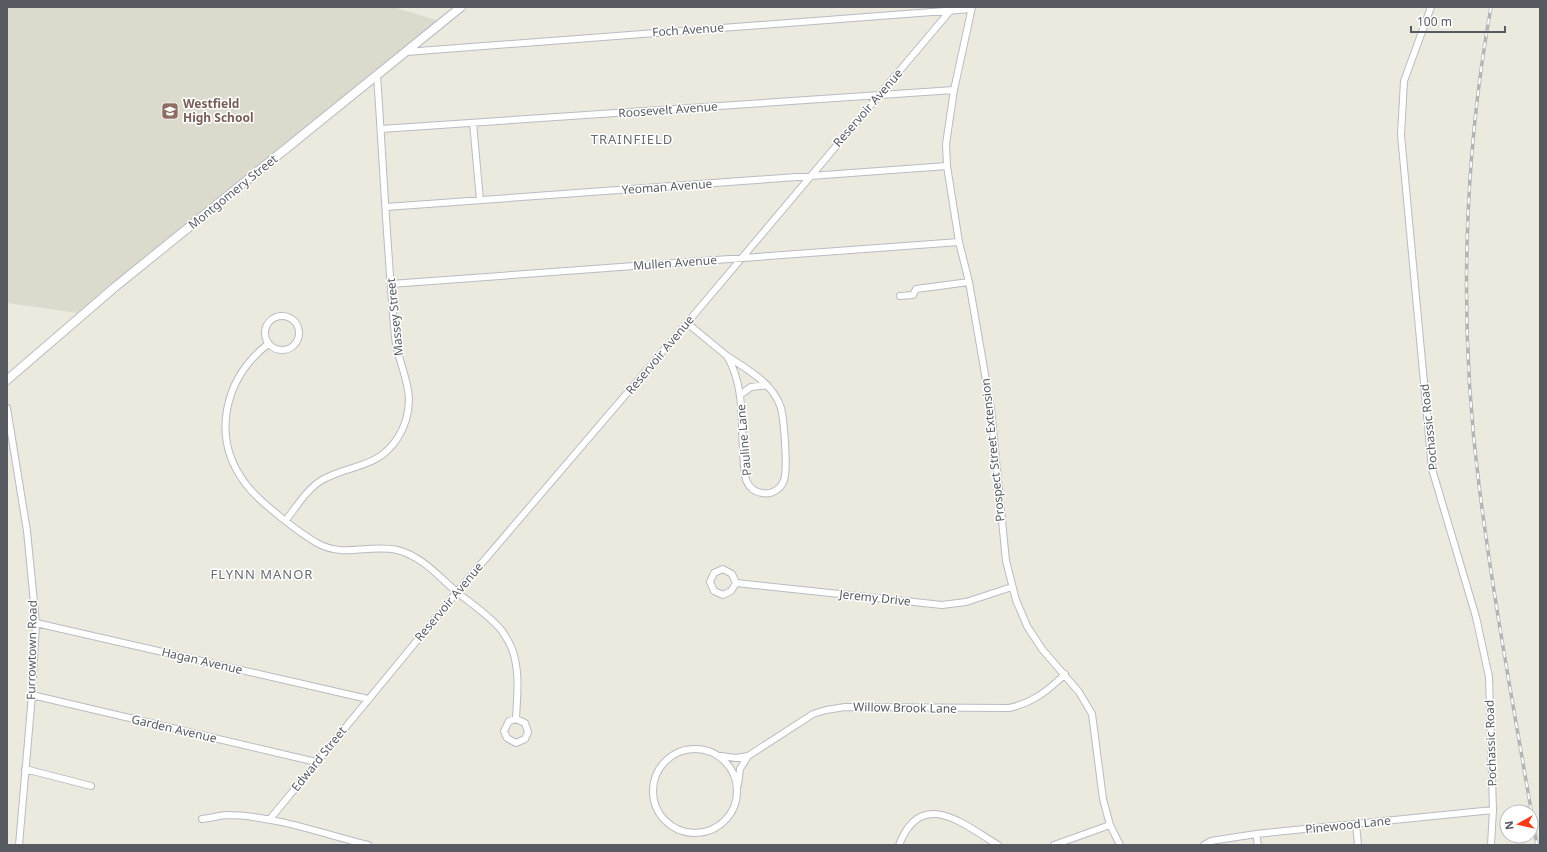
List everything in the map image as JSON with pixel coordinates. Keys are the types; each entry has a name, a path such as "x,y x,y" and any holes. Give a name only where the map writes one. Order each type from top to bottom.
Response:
{"main road":[{"name":"Montgomery Street","path":"7,380 119,284 461,7"}],"street":[{"name":"Pochassic Road","path":"1431,7 1404,81 1401,135 1432,469 1476,617 1489,678 1492,810 1491,845"},
{"name":"Foch Avenue","path":"406,52 950,11 971,8"},
{"name":"Prospect Street Extension","path":"971,8 954,90 946,144 947,166 959,242 969,282 991,409 1002,533 1012,587 1021,613 1034,638 1084,698 1092,714 1103,799 1110,825 1120,845"},
{"name":"Reservoir Avenue","path":"368,699 950,11"},
{"name":"Massey Street","path":"286,520 303,497 315,485 336,474 360,467 376,460 392,445 403,429 408,409 408,395 395,339 377,75"},
{"name":"Roosevelt Avenue","path":"381,129 954,90"},
{"path":"473,123 480,200"},
{"name":"Yeoman Avenue","path":"386,207 947,166"},
{"name":"Mullen Avenue","path":"391,284 959,242"},
{"path":"900,296 913,295 916,289 969,282"},
{"path":"279,316 286,317 295,323 298,329 298,336 292,347 279,350 268,344 265,331 272,319 279,316"},
{"name":"Pauline Lane","path":"687,323 727,356 767,385 779,400 782,411 785,472 782,485 771,493 762,494 754,490 746,480 740,395 736,376 727,356"},
{"path":"268,344 247,365 234,386 227,409 226,436 233,462 245,484 258,498 318,543 338,551 388,549 403,552 431,568 496,625 510,645 516,669 516,719"},
{"name":"Pauline Lane","path":"740,395 751,387 767,385"},
{"name":"Furrowtown Road","path":"7,408 27,531 36,623 32,695 19,845"},
{"path":"723,569 732,574 736,583 731,591 723,594 714,591 710,582 714,573 723,569"},
{"name":"Jeremy Drive","path":"736,583 942,605 966,602 1012,587"},
{"name":"Hagan Avenue","path":"36,623 368,699"},
{"name":"Willow Brook Lane","path":"748,756 807,717 826,710 845,707 1009,708 1026,703 1042,694 1065,674"},
{"name":"Garden Avenue","path":"32,695 316,762"},
{"name":"Edward Street","path":"270,819 368,699"},
{"path":"516,719 525,723 528,732 524,741 516,743 509,740 504,731 509,721 516,719"},
{"path":"694,748 708,750 720,756 736,758 748,756 740,769 737,799 732,812 724,822 712,830 700,833 680,830 668,823 659,813 654,800 654,780 660,767 669,757 681,750 694,748"},
{"path":"720,756 734,772 738,785"},
{"path":"25,769 91,786"},
{"name":"Pinewood Lane","path":"1204,845 1211,841 1256,834 1492,810"},
{"path":"899,845 905,830 913,821 924,815 936,813 953,818 998,845"},
{"path":"202,819 225,815 270,819 368,845"},
{"path":"1356,824 1358,845"},
{"path":"1054,845 1110,825"},
{"path":"1256,834 1258,845"}],"shaded area":[{"name":"Westfield High School","path":"7,7 393,7 443,22 84,314 7,303"}],"railway":[{"path":"1491,7 1474,125 1470,185 1467,245 1468,366 1479,485 1485,530 1537,845"}],"place":[{"name":"Westfield High School","path":"170,111"}],"district":[{"name":"TRAINFIELD","path":"632,139"},
{"name":"FLYNN MANOR","path":"262,574"}]}
